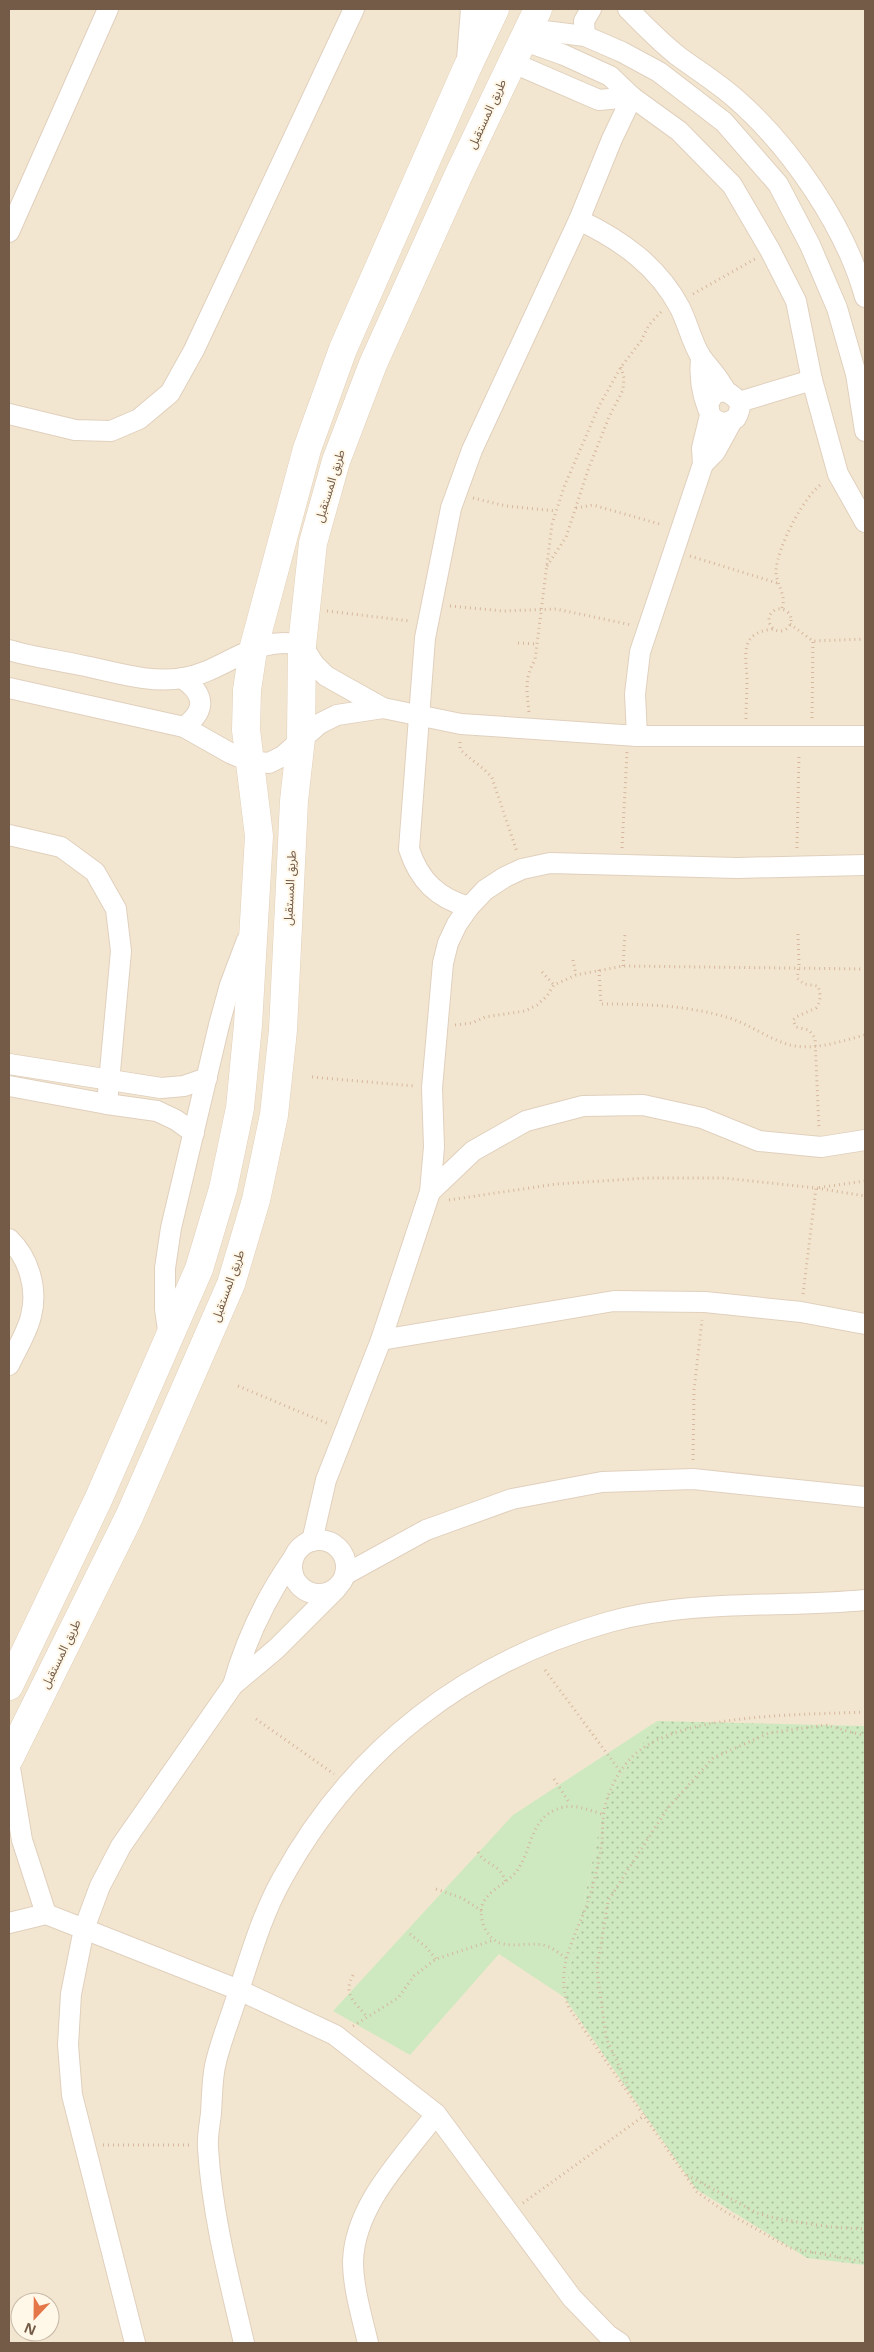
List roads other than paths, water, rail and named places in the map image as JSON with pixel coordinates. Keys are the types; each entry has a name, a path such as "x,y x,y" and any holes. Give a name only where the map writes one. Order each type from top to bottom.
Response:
{"main road":[{"path":"9,1686 98,1500 199,1269 225,1180 240,1108 248,1025 259,836 246,730 247,690 252,650 307,449 343,349 495,9"},
{"name":"طريق المستقبل","path":"9,1761 129,1517 231,1284 256,1200 274,1115 283,1030 294,801 301,738 302,645 313,543 336,460 373,364 525,35"},
{"path":"279,548 281,558 306,597"},
{"path":"259,836 263,821 274,808 294,801"},
{"path":"115,1462 119,1468 132,1475 148,1474"},
{"path":"98,1500 105,1499 120,1504 129,1517"}],"street":[{"path":"9,232 108,9"},
{"path":"9,414 75,430 111,431 139,419 170,393 194,350 354,9"},
{"path":"467,68 471,9"},
{"path":"585,36 584,21 591,9"},
{"path":"628,9 676,54 736,99 787,153 830,215 861,282 865,297"},
{"path":"525,35 585,36 622,52 659,72 724,122 778,184 810,245 837,308 856,374 865,431"},
{"path":"525,35 598,100 632,97"},
{"path":"525,35 610,76 632,97 679,131 732,185 770,250 796,301 812,380 838,474 865,522"},
{"path":"469,907 452,902 437,893 420,873 409,849 428,623 448,522 472,450 579,220 612,139 632,97"},
{"path":"579,220 610,235 638,255 661,280 677,303 701,357 732,397 739,413 732,421 715,452 703,464"},
{"path":"701,357 699,375 701,392 709,412 720,422 732,421"},
{"path":"633,735 634,694 640,652 703,464 702,448 710,398 715,393 732,397 812,380"},
{"path":"9,650 148,678 182,678 207,670 268,643 285,641 302,645 314,664 326,676 383,708 461,724 633,735 865,736"},
{"path":"182,678 196,688 201,702 197,718 184,727"},
{"path":"9,688 184,727 230,754 249,762 269,763 282,756 319,724 337,715 383,708"},
{"path":"9,835 60,847 95,872 116,909 121,951 107,1104"},
{"path":"312,1541 326,1480 381,1340 428,1197 434,1147 432,1088 443,963 454,931 469,907 486,890 505,877 522,870 550,863 737,868 865,865"},
{"path":"169,1337 165,1309 165,1268 171,1228 230,986 254,924"},
{"path":"9,1064 161,1088 184,1086 207,1078"},
{"path":"9,1086 156,1111 176,1120 194,1133"},
{"path":"428,1197 473,1150 526,1121 584,1106 643,1105 702,1118 760,1140 821,1147 865,1140"},
{"path":"9,1238 26,1262 33,1289 31,1317 9,1366"},
{"path":"381,1340 614,1302 705,1302 801,1312 865,1324"},
{"path":"292,1560 293,1577 304,1590 320,1595 426,1530 512,1499 602,1482 693,1479 865,1497"},
{"path":"135,2343 72,2095 68,2045 71,1994 84,1929 100,1886 121,1846 233,1685 276,1649 341,1581 343,1555 330,1542 312,1541 303,1544 296,1551 262,1607 240,1658 233,1685"},
{"path":"244,2343 217,2225 208,2145 216,2066 257,1934 281,1880 312,1830 374,1754 426,1709 484,1672 546,1642 612,1621 679,1609 865,1600"},
{"path":"9,1761 22,1840 46,1914"},
{"path":"9,1923 46,1914 240,1990 335,2035 436,2114 572,2298 611,2340"},
{"path":"368,2343 357,2296 353,2261 360,2226 376,2194 436,2114"}]}
